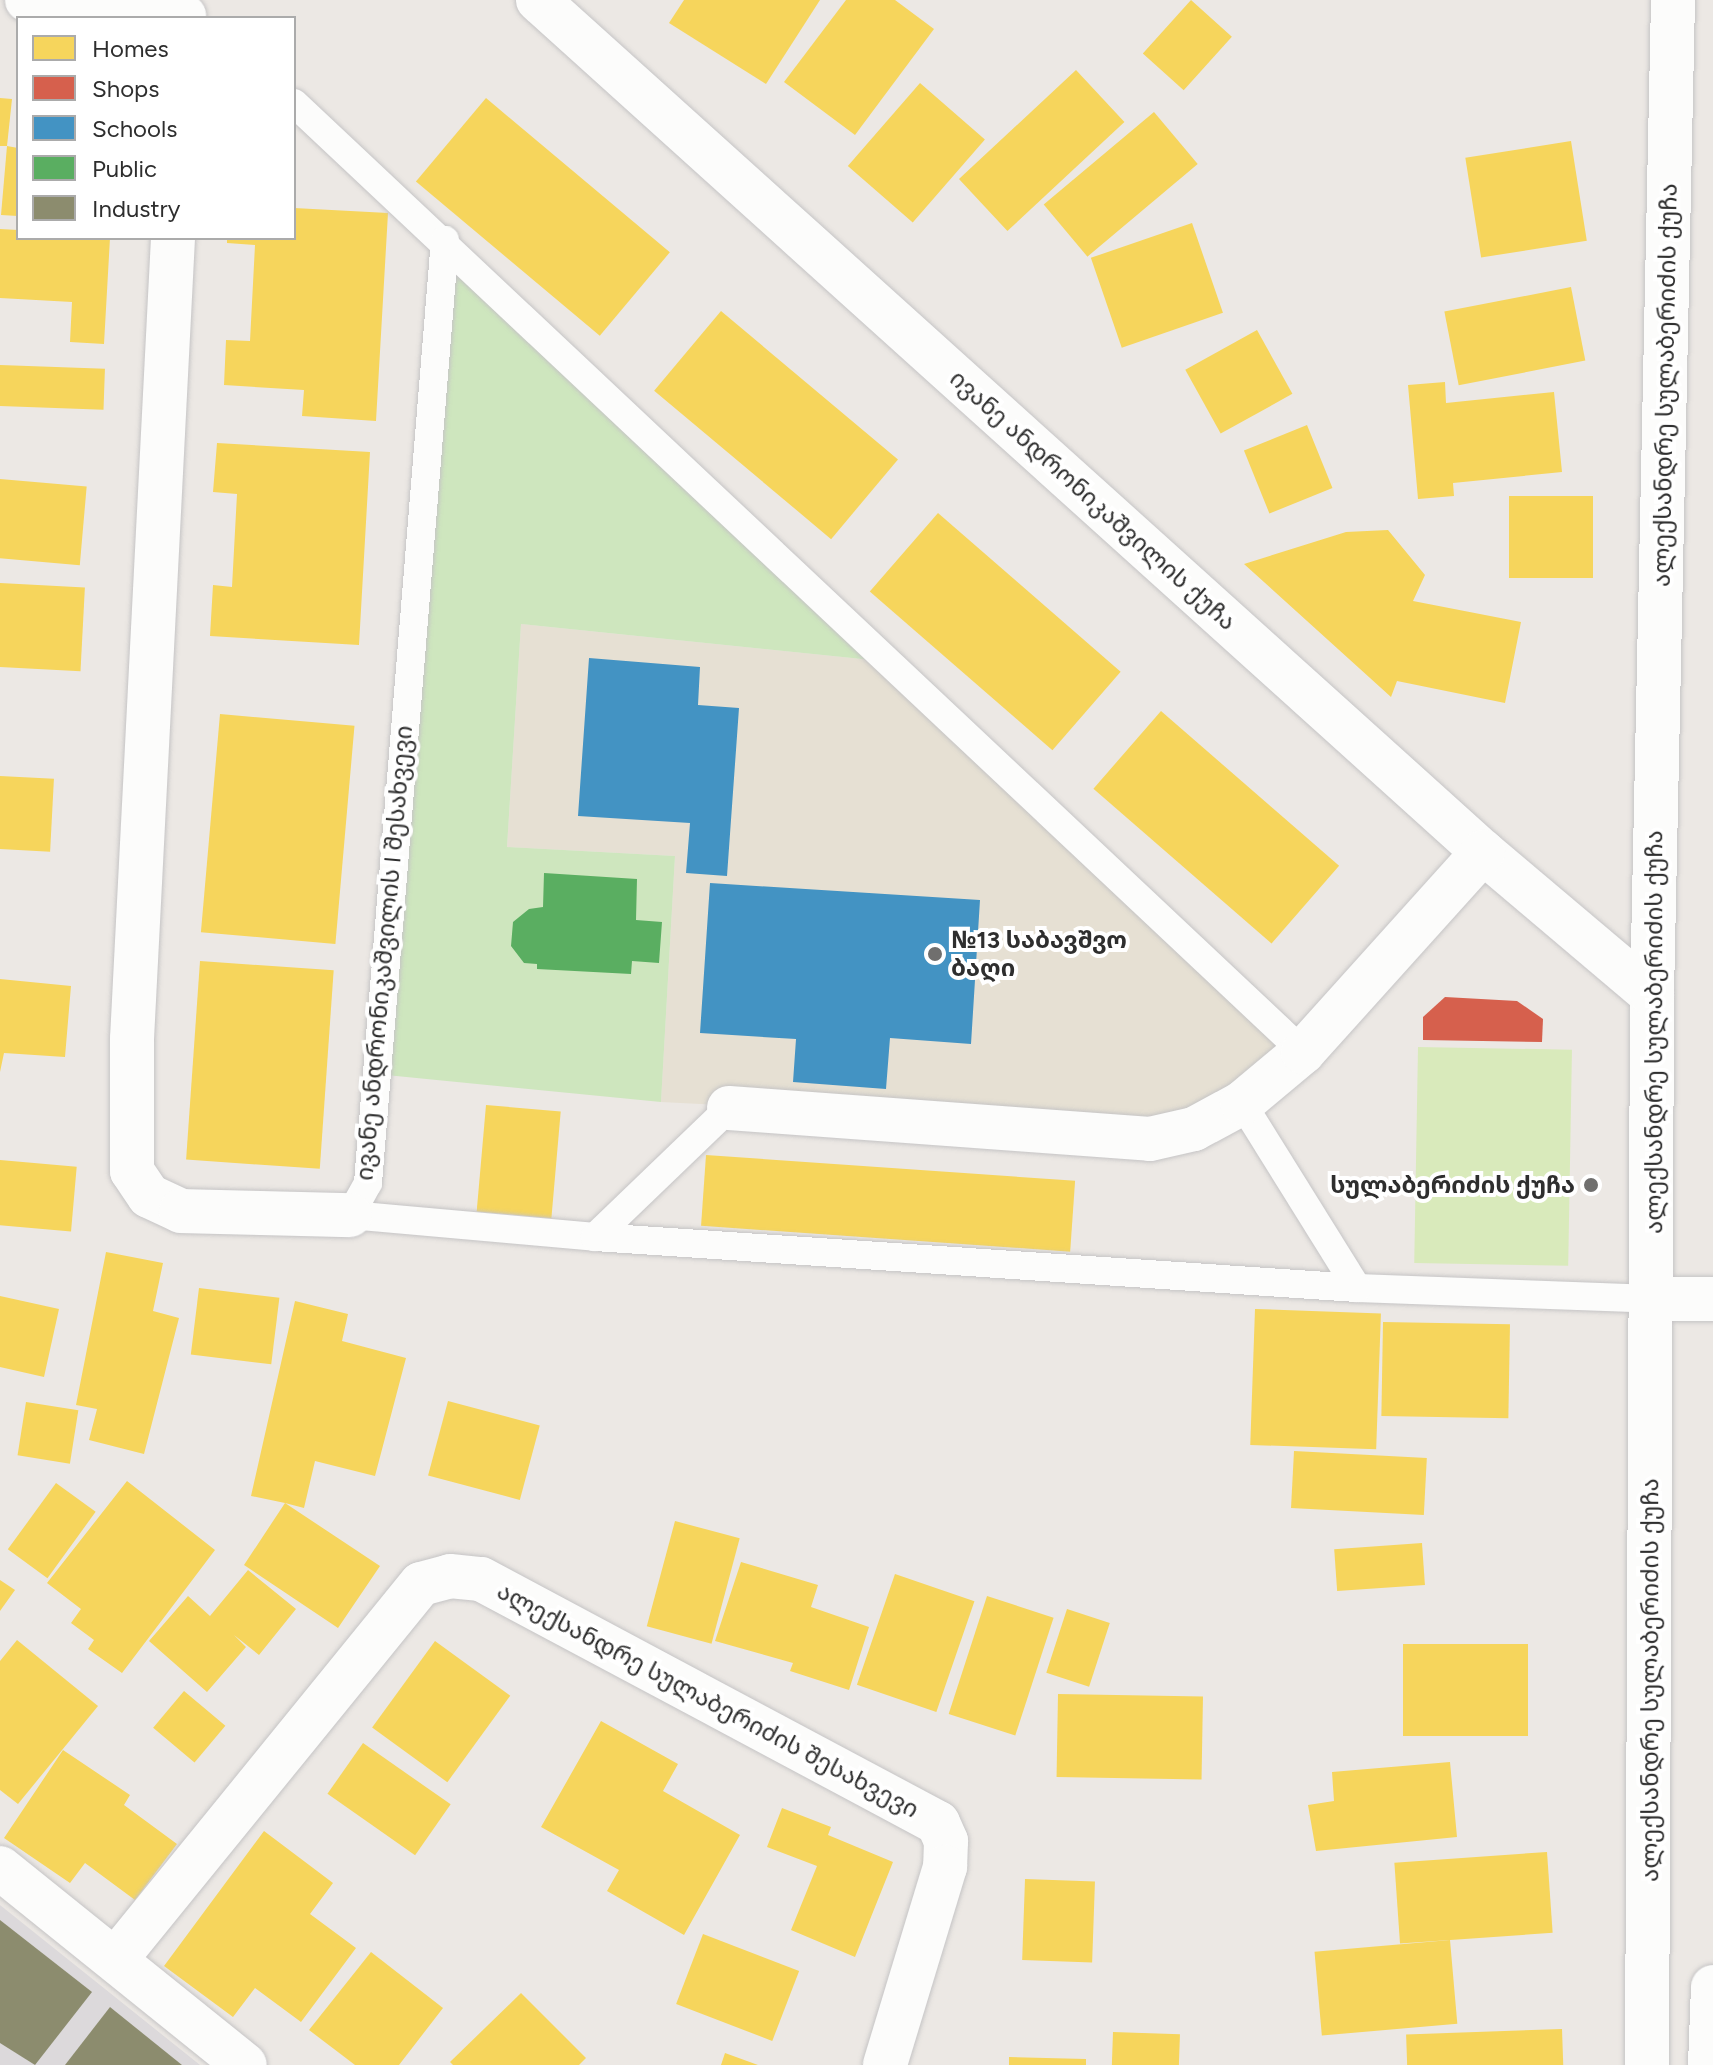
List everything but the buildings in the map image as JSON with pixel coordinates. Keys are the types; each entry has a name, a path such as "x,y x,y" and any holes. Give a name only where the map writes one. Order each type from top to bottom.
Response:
{"street":[{"path":"27,0 185,13"},
{"name":"ივანე ანდრონიკაშვილის ქუჩა","path":"538,0 1483,852 1652,995"},
{"name":"ალექსანდრე სულაბერიძის ქუჩა","path":"1647,2065 1654,1299 1652,995 1673,0"},
{"name":"ივანე ანდრონიკაშვილის I შესახვევი","path":"173,240 132,1039 132,1171 149,1196 181,1211 350,1215"},
{"path":"729,1108 1150,1139 1194,1129 1242,1103 1303,1052 1483,852"},
{"path":"1654,1299 1713,1299"},
{"name":"ალექსანდრე სულაბერიძის შესახვევი","path":"116,1959 421,1584 450,1576 481,1579 938,1823 946,1841 945,1867 885,2065"},
{"path":"0,1868 245,2065"},
{"path":"1710,2065 1713,1987"}],"lane":[{"path":"296,105 445,240 1303,1052"},
{"name":"ივანე ანდრონიკაშვილის I შესახვევი","path":"350,1215 368,1183 445,240"},
{"path":"1242,1103 1357,1288"},
{"path":"595,1237 729,1108"},
{"path":"350,1215 595,1237 1357,1288 1654,1299"}],"shaded area":[{"name":"№13 საბავშვო ბაღი","path":"521,624 891,662 1303,1052 1194,1129 661,1102 675,856 507,847"},
{"path":"0,1905 200,2065 0,2065"}],"green space":[{"path":"445,240 891,662 521,624 507,847 675,856 661,1102 376,1074"},
{"path":"1418,1047 1572,1050 1568,1266 1414,1263"}],"place":[{"name":"№13 საბავშვო ბაღი","path":"935,954"},
{"name":"სულაბერიძის ქუჩა","path":"1591,1185"}]}
